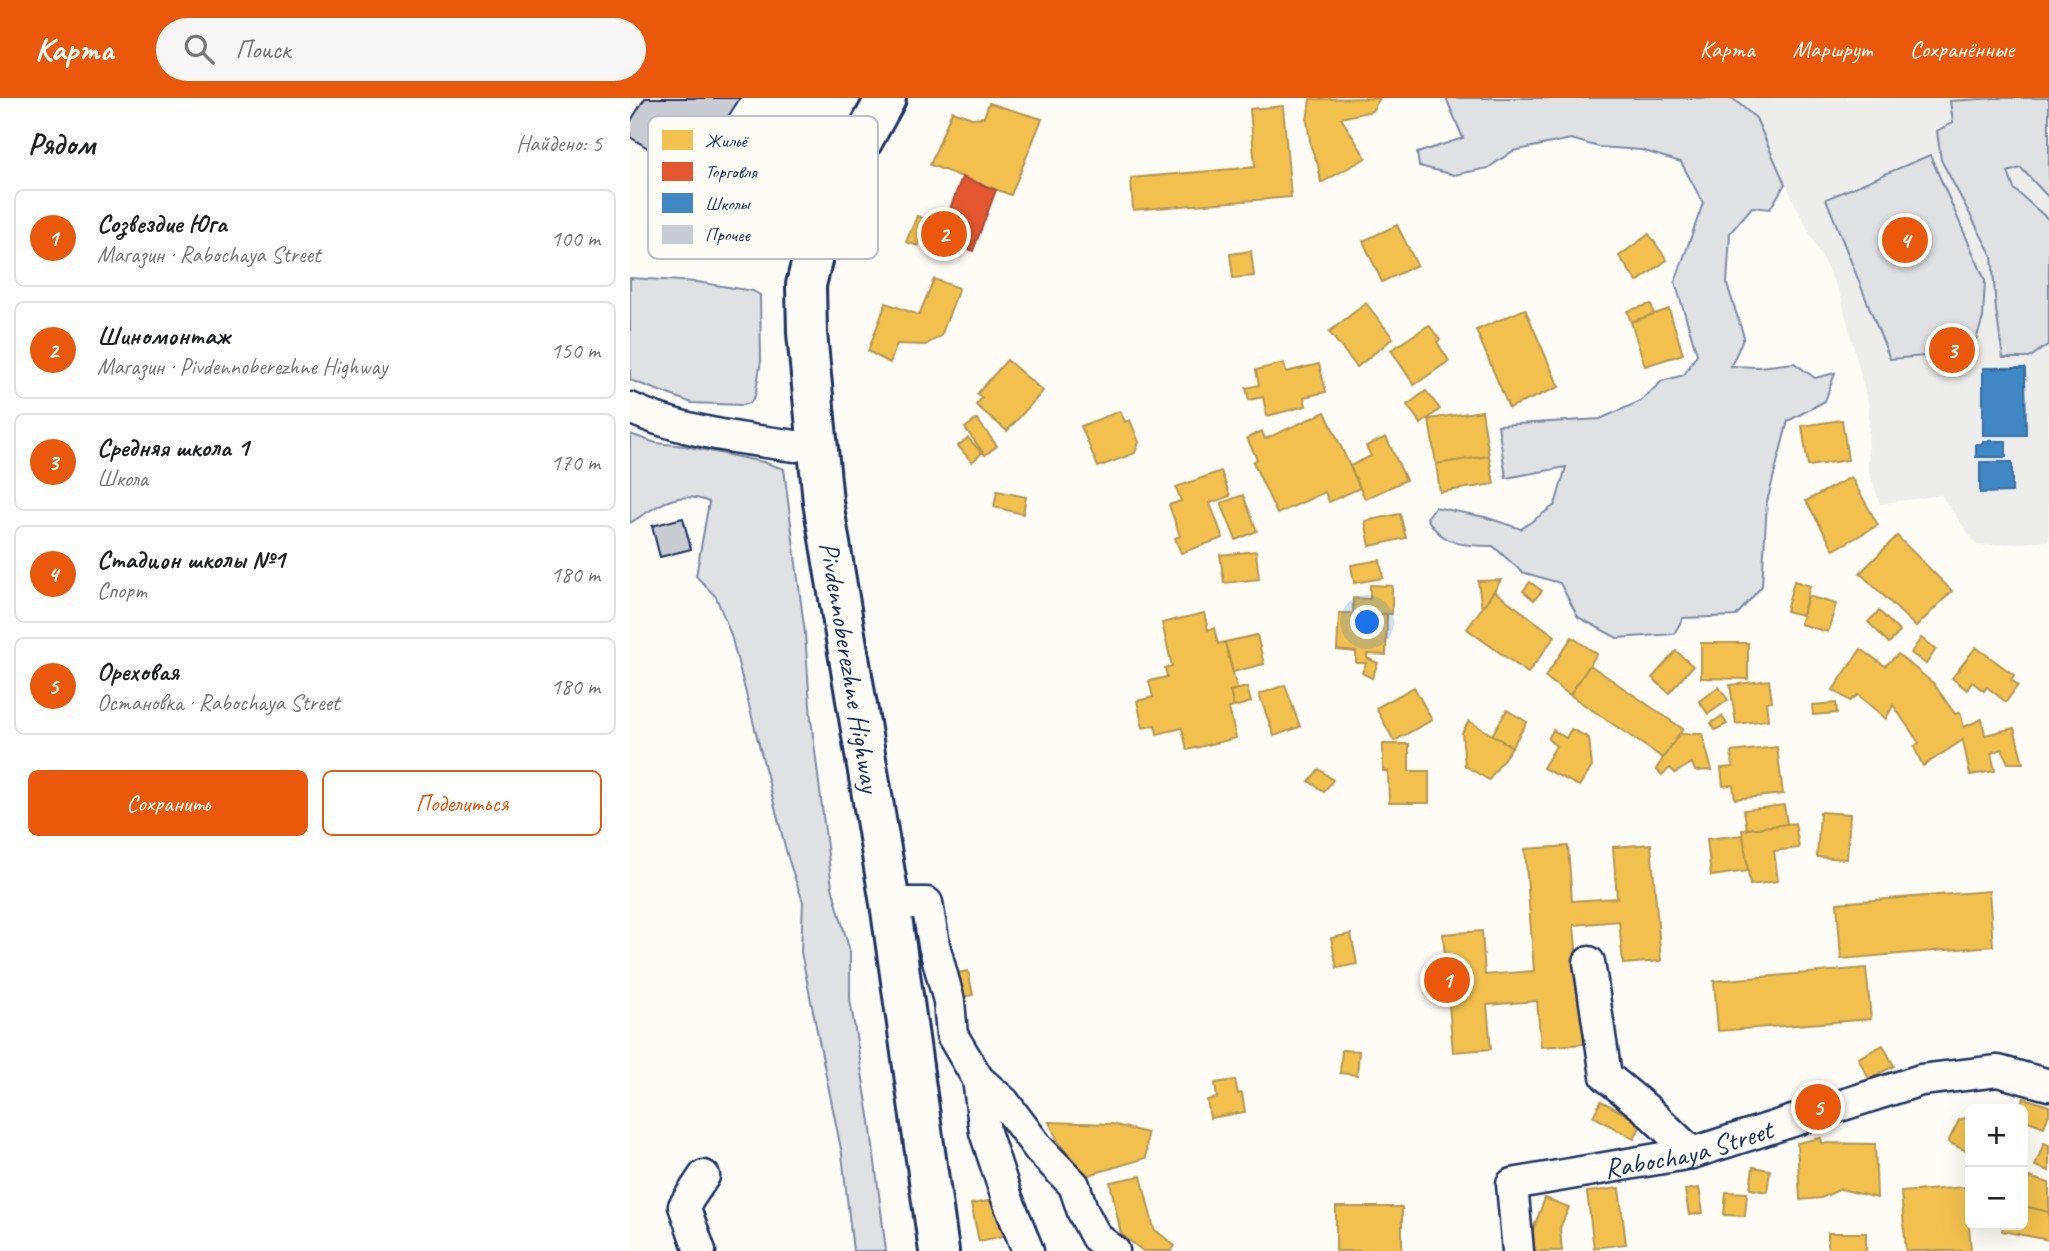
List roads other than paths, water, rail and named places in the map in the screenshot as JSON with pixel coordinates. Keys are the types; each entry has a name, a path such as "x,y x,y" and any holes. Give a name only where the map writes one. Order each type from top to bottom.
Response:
{"highway":[{"name":"Pivdennoberezhne Highway","path":"855,116 864,98"},
{"name":"Pivdennoberezhne Highway","path":"876,116 886,98"},
{"name":"Pivdennoberezhne Highway","path":"793,259 787,283 790,387 796,456 922,1251"},
{"name":"Pivdennoberezhne Highway","path":"812,259 806,285 807,333 823,502 890,903 939,1251"}],"street":[{"path":"630,408 649,417 738,438 796,456"},
{"path":"890,903 927,903 934,945 949,1001 952,1035 978,1079 1004,1102 1039,1149 1074,1185 1083,1212 1096,1237 1114,1251"},
{"path":"1589,962 1606,1076 1645,1108 1692,1153"},
{"name":"Rabochaya Street","path":"1518,1251 1512,1184 1692,1153 1921,1080 1998,1071 2049,1085"},
{"path":"978,1079 985,1132 1028,1251"},
{"path":"700,1251 684,1206 704,1176"}],"place":[{"name":"Шиномонтаж","path":"944,234"},
{"name":"Стадион школы №1","path":"1905,240"},
{"name":"Средняя школа 1","path":"1952,350"},
{"name":"Созвездие Юга","path":"1447,980"},
{"name":"Ореховая","path":"1818,1107"}]}
